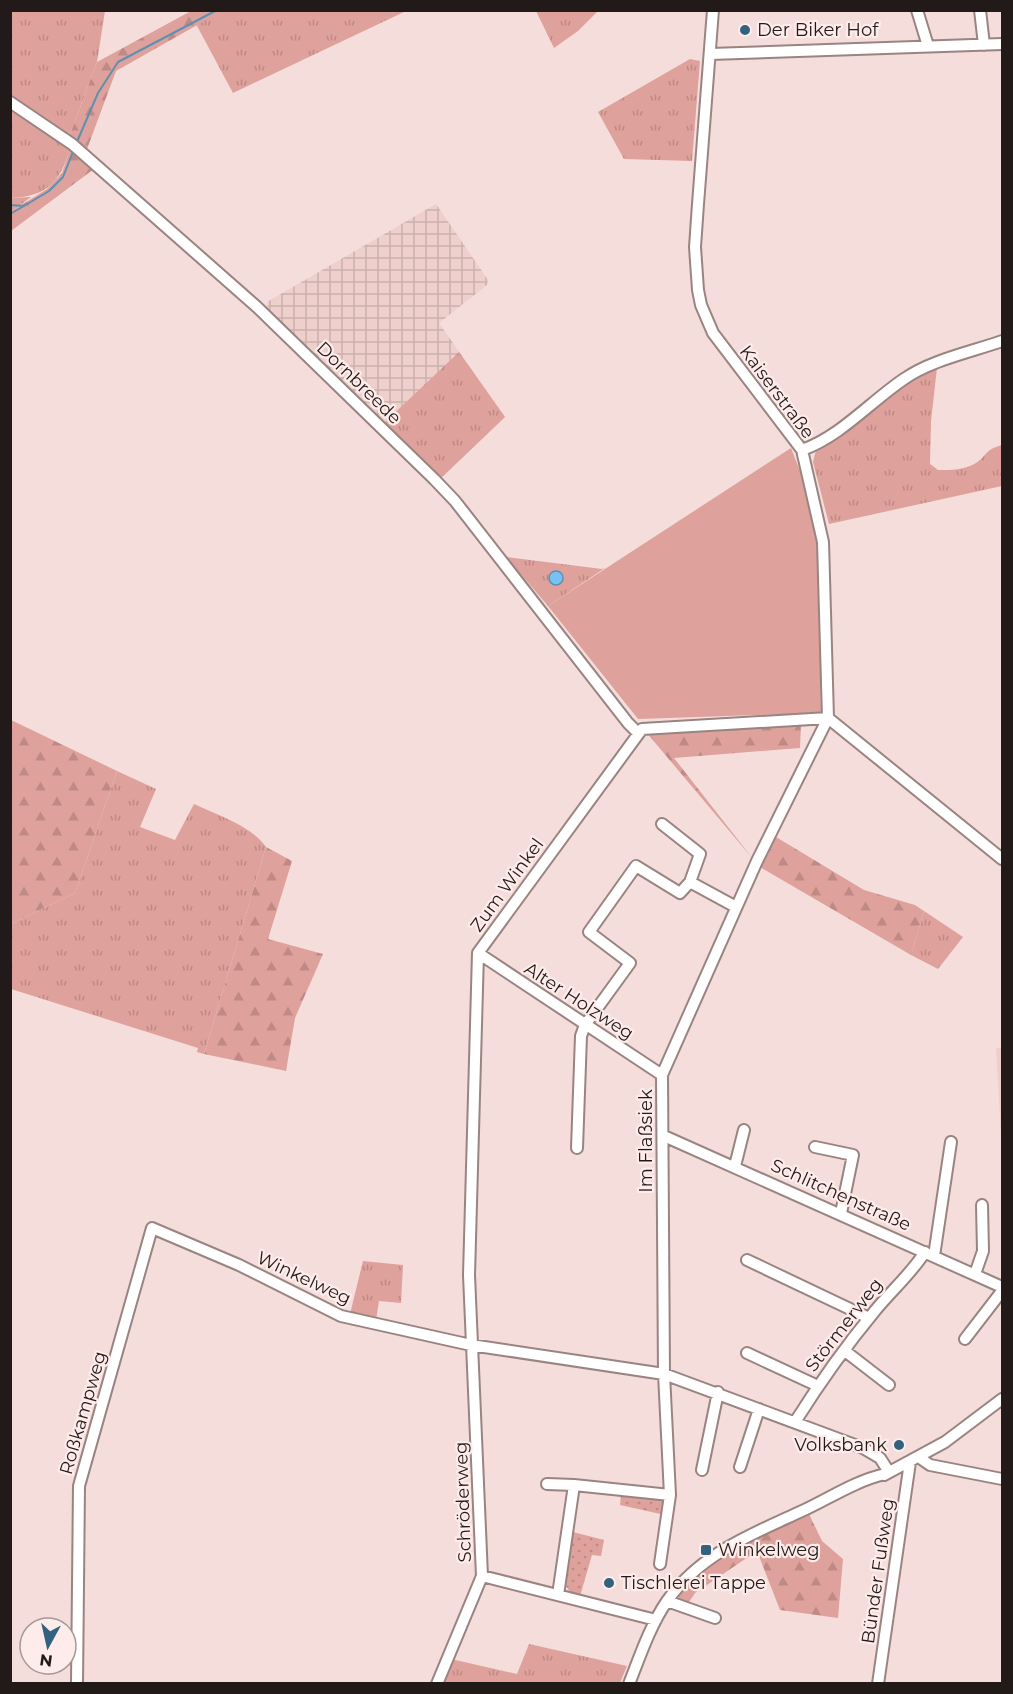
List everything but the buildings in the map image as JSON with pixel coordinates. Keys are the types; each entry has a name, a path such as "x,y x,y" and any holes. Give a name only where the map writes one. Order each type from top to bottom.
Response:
{"street":[{"name":"Kaiserstraße","path":"713,10 695,248 701,305 720,344 802,450 823,542 828,718"},
{"path":"917,10 928,46"},
{"path":"980,10 984,45"},
{"path":"710,54 1002,44"},
{"name":"Dornbreede","path":"10,102 91,160 257,307 434,479 455,501 638,733"},
{"path":"802,450 845,425 905,378 1002,341"},
{"path":"638,733 650,727 828,718 843,733 1002,859"},
{"name":"Im Flaßsiek","path":"660,1564 670,1496 664,1374 662,1075 736,907 828,718"},
{"name":"Zum Winkel","path":"471,1345 469,1275 478,953 638,733"},
{"path":"577,1148 581,1036 585,1025 630,963 589,932 636,866 680,893 690,882 700,854 662,824"},
{"path":"690,882 736,907"},
{"name":"Alter Holzweg","path":"478,953 662,1075"},
{"path":"735,1166 744,1130"},
{"name":"Schlitchenstraße","path":"664,1136 841,1213 975,1274 1002,1289"},
{"path":"929,1254 951,1142"},
{"path":"815,1147 853,1155 841,1213"},
{"path":"975,1274 982,1251 982,1206"},
{"name":"Winkelweg","path":"152,1228 239,1265 341,1316 471,1345 664,1374 718,1392 872,1453 883,1462 887,1473"},
{"name":"Roßkampweg","path":"77,1683 79,1486 152,1228"},
{"name":"Störmerweg","path":"795,1422 818,1386 869,1318 929,1254"},
{"path":"747,1260 869,1318"},
{"path":"965,1339 1002,1289"},
{"name":"Schröderweg","path":"437,1683 482,1576 471,1345"},
{"path":"845,1351 889,1385"},
{"path":"747,1353 818,1386"},
{"path":"702,1470 718,1392"},
{"path":"629,1683 656,1620 667,1601 684,1580 720,1551 818,1503 864,1487 915,1460 945,1443 1002,1399"},
{"path":"740,1467 759,1408"},
{"path":"915,1460 1002,1479"},
{"name":"Bünder Fußweg","path":"878,1683 915,1460"},
{"path":"547,1484 670,1496"},
{"path":"558,1595 574,1485"},
{"path":"482,1576 656,1620"},
{"path":"667,1601 715,1618"}],"shaded area":[{"path":"436,204 488,280 487,285 439,323 505,417 439,480 268,311 267,302"},
{"path":"996,1048 1002,1048 1002,1133 1001,1133"}],"green space":[{"path":"11,11 105,11 97,62 69,137 11,97"},
{"path":"191,11 222,11 116,71 87,149 69,137 97,62"},
{"path":"222,11 406,11 233,93 196,24"},
{"path":"536,11 598,11 578,31 554,48"},
{"path":"690,59 700,61 692,161 624,159 598,112"},
{"path":"11,109 70,150 61,171 50,186 34,194 11,198"},
{"path":"70,150 94,169 11,231 10,212 47,189 62,173"},
{"path":"31,197 11,212 11,198"},
{"path":"459,352 505,417 439,480 383,424"},
{"path":"937,368 931,421 930,464 938,470 967,467 976,463 992,449 1002,445 1002,486 829,524 813,462 816,450 911,379"},
{"path":"791,448 800,471 818,546 821,713 638,719 548,606"},
{"path":"506,557 602,569 605,568 548,606"},
{"path":"11,720 117,771 75,893 11,924"},
{"path":"801,724 800,748 674,758 753,859 646,732"},
{"path":"117,771 156,789 140,827 175,840 194,804 243,827 266,847 204,1054 197,1052 198,1048 11,989 11,924 75,893"},
{"path":"776,837 864,890 915,905 924,911 911,955 760,867"},
{"path":"266,847 292,861 268,939 323,954 295,1018 286,1071 204,1054"},
{"path":"924,911 963,937 938,969 911,955"},
{"path":"363,1261 403,1265 401,1303 379,1301 376,1320 350,1314"},
{"path":"621,1495 668,1500 665,1515 620,1505"},
{"path":"809,1514 822,1541 843,1559 838,1618 780,1610 757,1551 695,1593 687,1605 673,1600 701,1569 752,1539"},
{"path":"573,1532 604,1540 601,1556 592,1555 580,1596 571,1593 565,1585"},
{"path":"529,1644 627,1666 620,1683 439,1684 451,1659 517,1674"}],"water":[{"path":"556,571 561,573 563,578 561,583 556,585 551,583 549,578 551,573"}],"waterway":[{"path":"76,144 98,93 118,62 217,10"},
{"path":"10,205 24,206 49,191 63,177 74,149"},
{"path":"10,214 24,206"}],"place":[{"name":"Der Biker Hof","path":"745,30"},
{"name":"Volksbank","path":"899,1445"},
{"name":"Winkelweg","path":"706,1550"},
{"name":"Tischlerei Tappe","path":"609,1583"}]}
